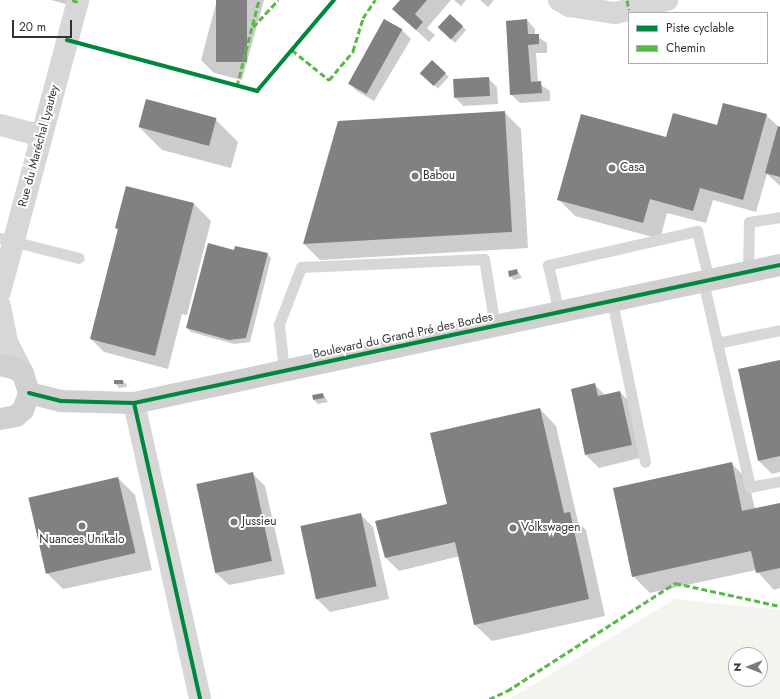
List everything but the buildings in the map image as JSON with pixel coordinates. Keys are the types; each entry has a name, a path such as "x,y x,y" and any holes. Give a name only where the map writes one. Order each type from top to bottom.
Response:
{"main road":[{"name":"Boulevard du Grand Pré des Bordes","path":"0,365 16,369 26,384 60,401 134,403 284,372 780,264"},
{"path":"0,419 16,416 23,410 26,384"}],"street":[{"name":"Rue du Maréchal Lyautey","path":"0,292 7,240 42,136 78,0"},
{"path":"558,0 569,6 615,13 668,0"},
{"path":"0,125 42,136"},
{"path":"0,306 7,342 26,384"},
{"path":"134,403 200,699"}],"lane":[{"path":"748,272 748,222 780,217"},
{"path":"558,313 548,265 697,231 717,343 750,487 780,481"},
{"path":"7,240 79,258"},
{"path":"284,372 279,324 301,267 484,259 495,326"},
{"path":"612,301 645,462"},
{"path":"717,343 780,330"}],"shaded area":[{"path":"675,599 780,610 780,699 509,699"}],"marked path":[{"path":"72,0 78,2"},
{"path":"237,86 259,0"},
{"path":"253,27 278,0"},
{"path":"292,50 329,80 353,51 363,18 375,0"},
{"path":"627,0 629,10"},
{"path":"489,699 507,691 675,583 780,606"}],"cycle path":[{"path":"67,40 257,91 334,0"},
{"path":"29,393 60,401 134,403 780,265"},
{"path":"134,403 200,699"}],"place":[{"name":"Casa","path":"612,168"},
{"name":"Babou","path":"415,176"},
{"name":"Jussieu","path":"234,522"},
{"name":"Nuances Unikalo","path":"82,526"},
{"name":"Volkswagen","path":"513,528"}]}
